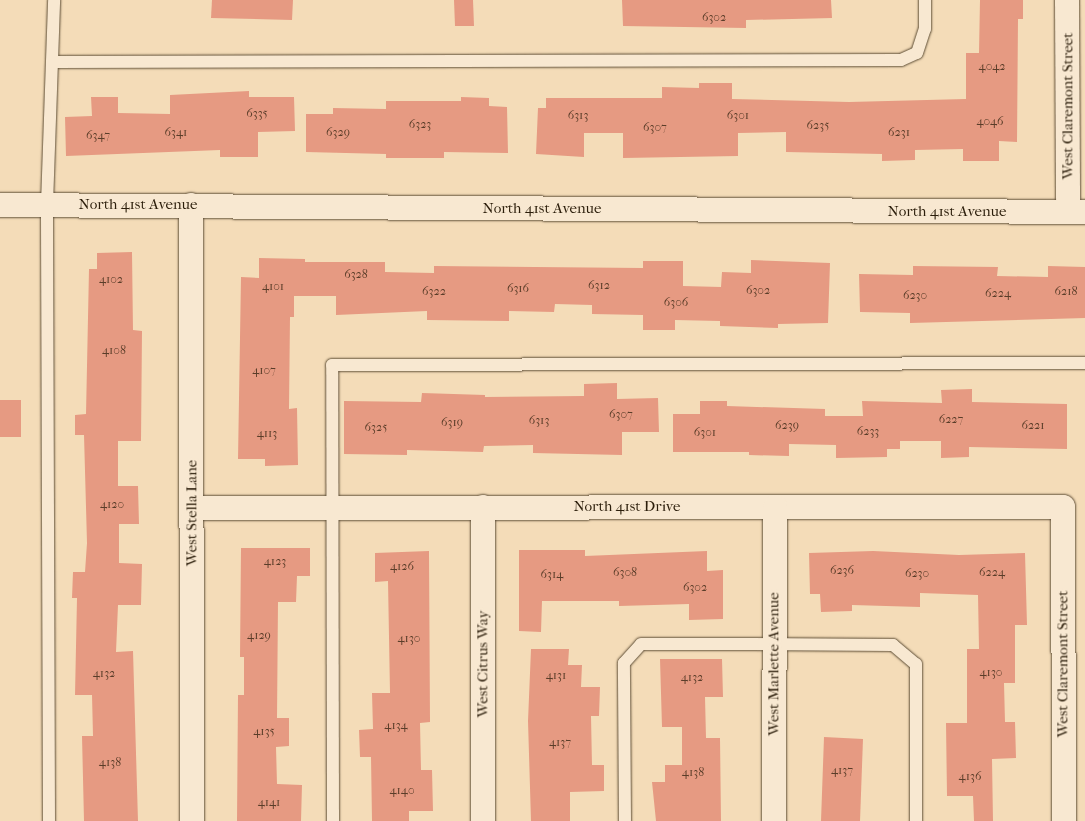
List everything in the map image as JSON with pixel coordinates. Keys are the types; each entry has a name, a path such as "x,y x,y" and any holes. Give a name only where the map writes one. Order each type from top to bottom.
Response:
{"street":[{"name":"West Claremont Street","path":"1067,0 1076,212"},
{"name":"North 41st Avenue","path":"0,205 1076,212"},
{"name":"West Stella Lane","path":"191,205 192,821"},
{"name":"West Citrus Way","path":"482,507 483,821"},
{"name":"West Marlette Avenue","path":"774,821 775,507"},
{"name":"West Claremont Street","path":"1063,507 1064,821"},
{"name":"North 41st Drive","path":"192,508 1063,507"}],"lane":[{"path":"49,821 47,204 54,62 54,0"},
{"path":"54,62 901,60 917,53 925,29 925,0"},
{"path":"333,821 330,507 332,365 1085,363"},
{"path":"625,821 624,663 641,644 893,645 916,664 916,821"}],"building":[{"path":"212,0 293,0 292,20 211,18"},
{"path":"454,0 473,0 474,26 455,26"},
{"path":"622,0 831,0 832,18 746,20 746,28 623,26"},
{"path":"980,0 1023,0 1023,19 1018,19 1017,142 999,141 999,161 963,161 963,149 915,150 915,160 882,161 882,154 786,152 786,132 738,133 738,156 623,158 623,133 584,133 584,157 536,154 538,108 546,108 546,98 662,98 662,87 699,88 699,83 732,83 732,99 849,102 966,99 966,53 979,53"},
{"path":"249,91 249,97 294,97 295,131 258,132 258,157 220,157 220,150 66,156 65,117 92,116 91,97 118,97 118,113 170,114 170,95"},
{"path":"461,97 489,98 489,106 507,107 508,153 444,152 444,158 386,158 386,154 306,152 306,114 333,114 333,108 386,109 386,101 461,101"},
{"path":"132,252 133,330 142,331 141,441 118,441 118,486 138,486 139,524 119,524 119,563 142,564 141,605 118,605 116,652 133,651 138,821 84,821 82,736 93,736 92,695 75,695 77,598 72,598 73,572 85,572 87,543 84,435 75,435 75,415 86,414 89,269 97,269 97,253"},
{"path":"259,258 305,259 305,262 385,262 385,272 434,273 434,266 643,268 643,261 683,261 683,286 721,287 722,272 751,273 751,260 830,263 828,323 778,324 778,328 720,326 720,321 675,320 675,330 643,330 643,315 592,314 592,305 555,304 554,312 509,311 509,321 427,320 427,311 336,315 336,296 294,296 294,317 290,317 289,409 297,408 298,465 265,466 265,459 238,459 241,277 259,278"},
{"path":"913,266 998,267 997,276 1048,277 1048,266 1085,267 1085,318 910,323 910,313 860,312 859,274 913,275"},
{"path":"617,383 617,399 658,398 659,432 622,432 622,455 533,453 533,445 484,446 483,452 407,450 407,455 344,454 344,401 421,402 422,393 485,395 485,397 584,396 584,384"},
{"path":"972,389 972,402 1067,404 1067,449 969,447 969,457 941,458 941,441 900,441 900,449 887,449 887,457 836,458 836,445 789,444 789,456 749,455 749,452 673,452 673,414 700,414 700,401 727,401 727,406 825,409 825,416 863,416 862,401 942,403 941,390"},
{"path":"0,400 21,400 21,437 0,437"},
{"path":"241,548 310,548 310,576 297,576 296,602 278,602 277,718 289,718 289,746 276,747 277,784 302,785 301,821 237,821 238,695 244,695 244,657 240,657"},
{"path":"519,550 585,550 585,556 707,551 707,571 723,570 723,619 689,620 689,604 619,606 619,601 542,601 541,632 519,631"},
{"path":"429,551 430,722 420,723 421,770 432,770 433,811 409,811 409,821 372,821 371,757 360,757 359,730 373,729 372,693 390,693 388,581 375,582 375,553"},
{"path":"873,551 959,555 1025,553 1027,625 1015,625 1015,683 1004,683 1005,722 1015,722 1016,758 992,759 993,821 974,821 973,796 947,796 946,723 967,723 967,649 979,649 978,595 920,593 920,607 852,605 852,611 821,612 820,594 810,594 809,553"},
{"path":"531,649 569,649 568,665 582,665 581,687 600,687 599,716 591,716 592,765 604,765 604,791 570,792 570,821 531,821 528,721"},
{"path":"660,659 722,659 723,697 705,697 706,738 720,738 721,821 656,821 652,782 665,782 665,765 682,765 682,727 662,727"},
{"path":"824,737 863,739 860,821 821,821"}]}
